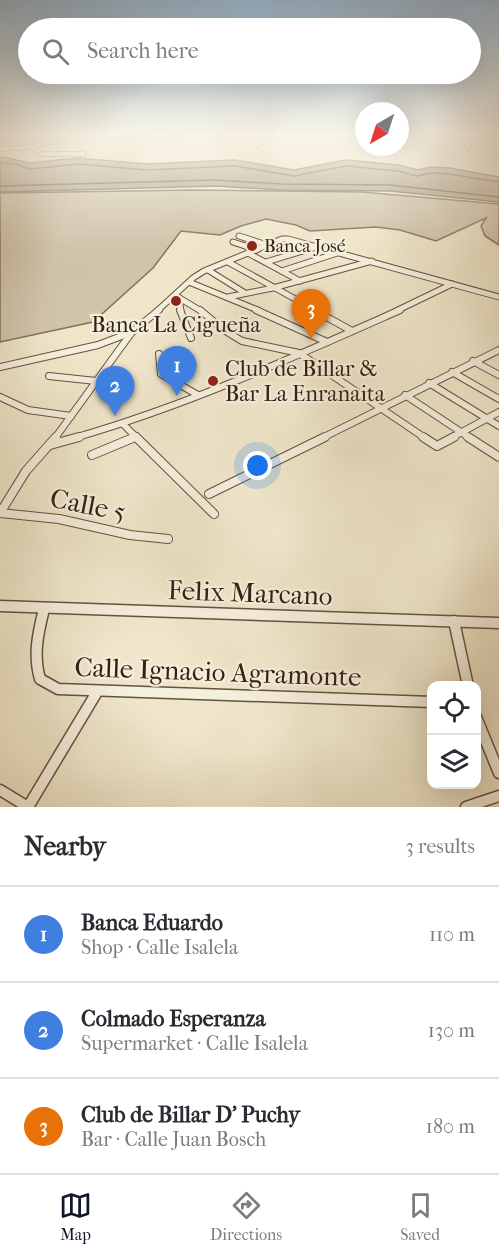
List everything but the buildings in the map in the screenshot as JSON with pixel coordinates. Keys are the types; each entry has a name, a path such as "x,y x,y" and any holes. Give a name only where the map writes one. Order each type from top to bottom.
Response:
{"street":[{"path":"239,236 267,245"},
{"path":"0,367 98,345 132,332 178,297 189,282 208,270 288,238 499,297"},
{"path":"233,242 257,250"},
{"path":"266,262 318,246"},
{"path":"282,271 340,252"},
{"path":"248,253 300,281"},
{"path":"228,261 352,331"},
{"path":"228,297 273,288 372,261"},
{"path":"208,270 244,292"},
{"path":"189,282 327,342"},
{"path":"50,445 123,424 198,395 327,342 424,299 452,284"},
{"path":"178,297 191,338"},
{"path":"178,297 242,341 299,353 437,446 499,412"},
{"path":"0,513 26,471 50,445 132,332"},
{"path":"209,494 499,350"},
{"path":"159,354 161,374 198,395"},
{"path":"473,361 499,375"},
{"path":"452,372 499,399"},
{"path":"49,376 96,381"},
{"path":"429,383 499,426"},
{"path":"405,395 499,457"},
{"path":"0,397 28,410 71,416"},
{"path":"123,424 214,513"},
{"path":"92,455 136,436"},
{"name":"Calle 5","path":"0,513 58,519 130,535 168,539"},
{"name":"Felix Marcano","path":"0,606 499,623"},
{"name":"Calle Ignacio Agramonte","path":"44,609 34,647 40,679 58,688 97,692 427,702"},
{"path":"454,621 467,681"},
{"path":"0,790 28,807 97,692"},
{"path":"481,727 499,773"},
{"path":"466,807 499,796"}],"shaded area":[{"path":"195,190 362,192 499,204 499,245 485,236 481,226 486,218 436,241 400,230 376,227 310,231 296,225 266,219 220,235 181,231 153,268 93,322 0,342 0,193"}],"water":[{"path":"0,172 470,172 499,177 499,202 390,191 281,190 216,186 0,192"}],"place":[{"name":"Banca José","path":"252,246"},
{"name":"Banca La Cigueña","path":"176,301"},
{"name":"Club de Billar D' Puchy","path":"311,339"},
{"name":"Club de Billar & Bar La Enranaita","path":"213,381"},
{"name":"Banca Eduardo","path":"177,396"},
{"name":"Colmado Esperanza","path":"115,416"}]}
